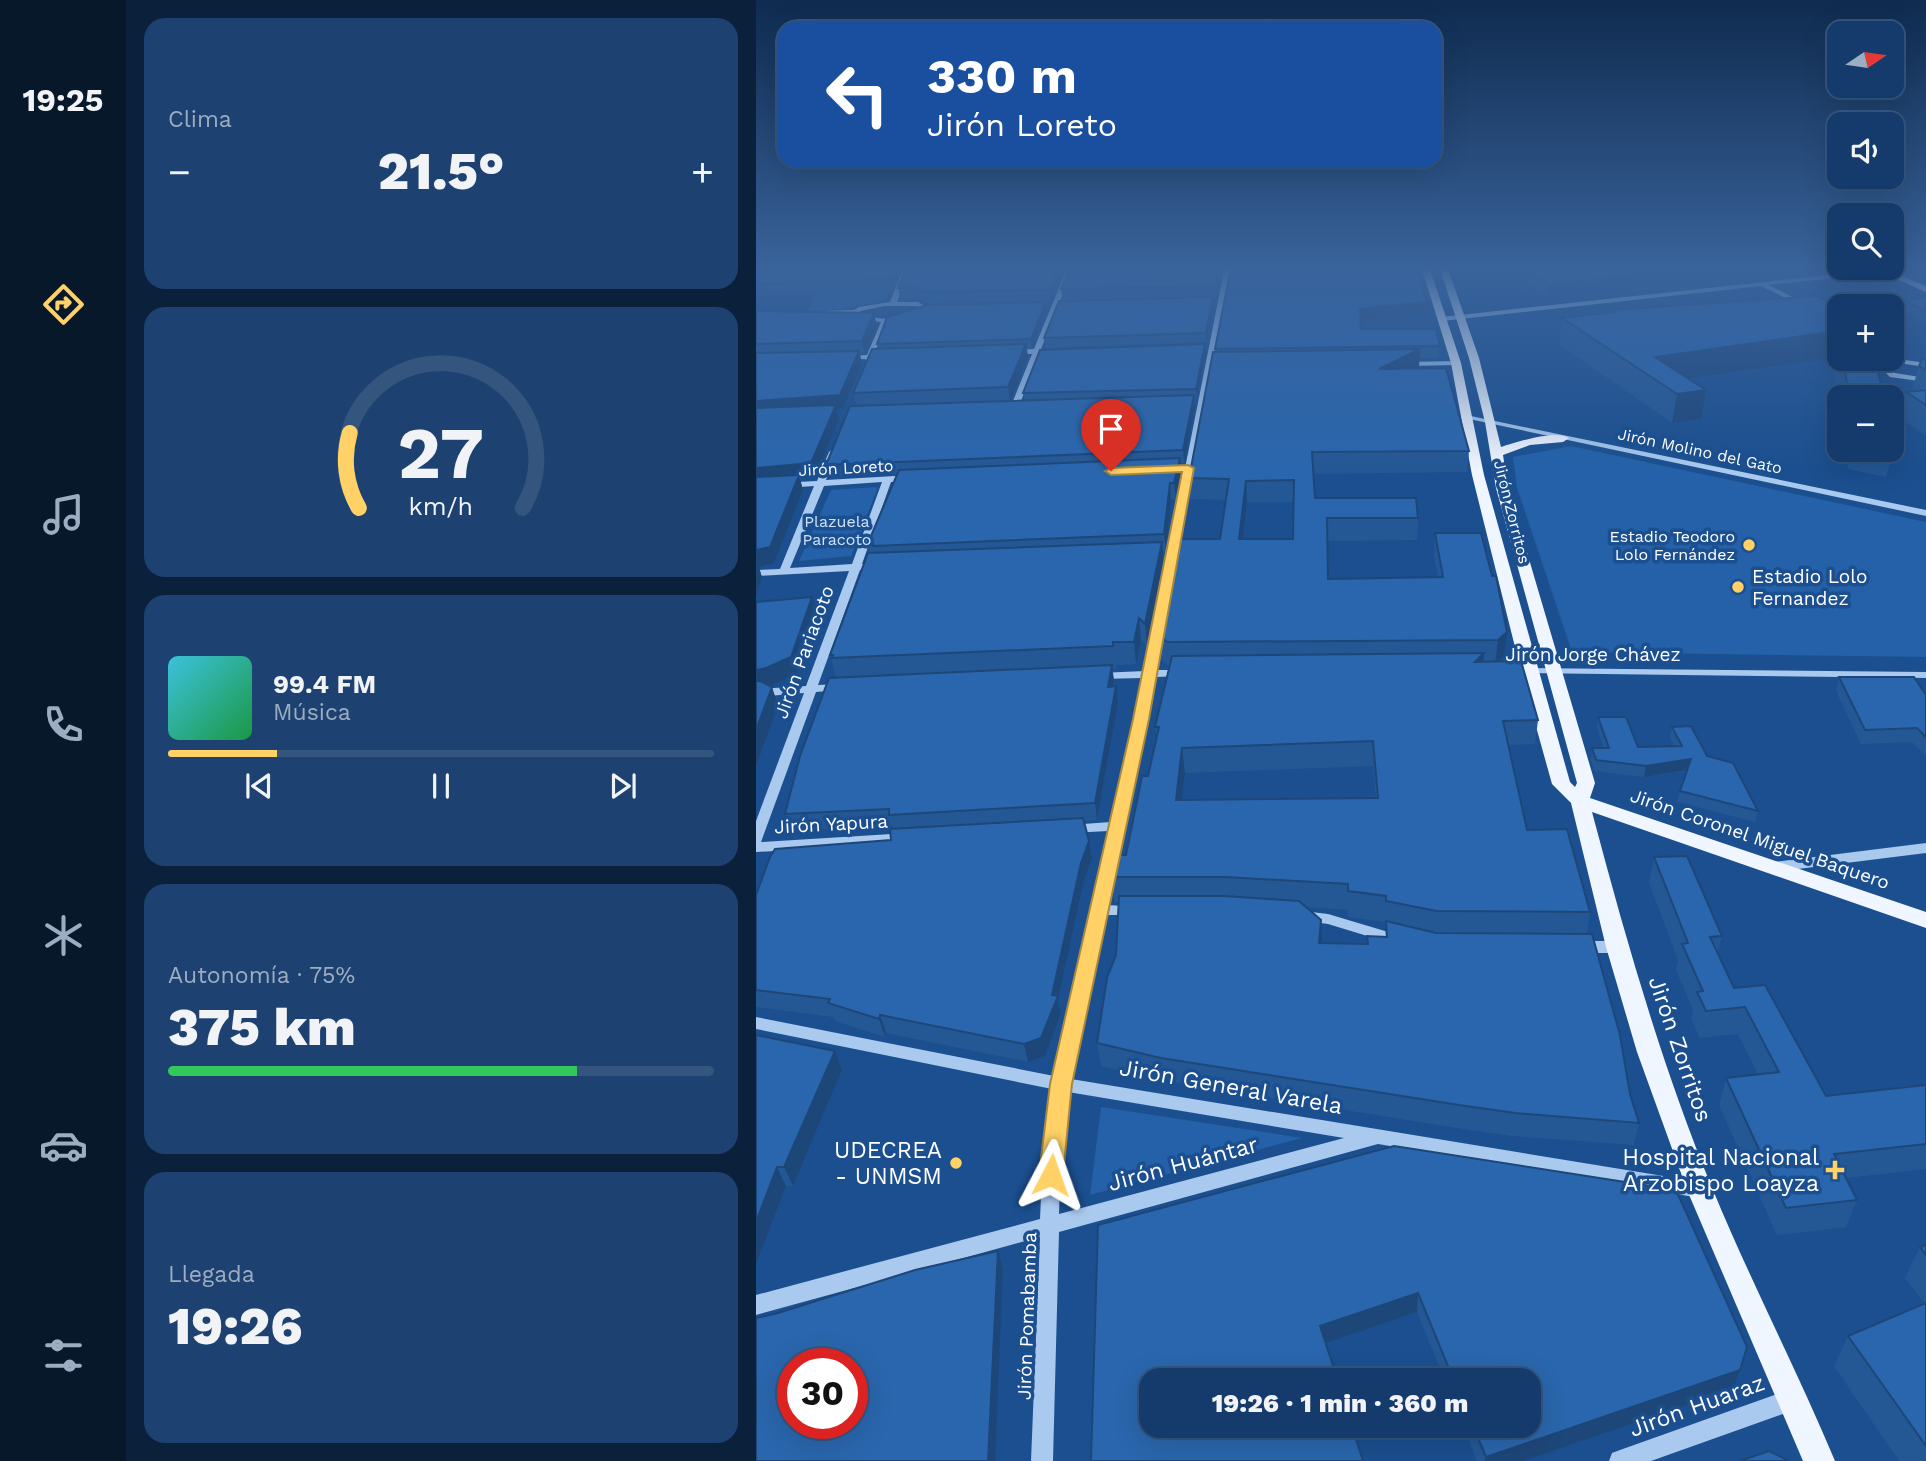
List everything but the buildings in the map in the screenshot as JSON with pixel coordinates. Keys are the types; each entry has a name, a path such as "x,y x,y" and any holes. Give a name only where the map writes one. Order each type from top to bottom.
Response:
{"main road":[{"name":"Jirón Zorritos","path":"1447,334 1469,417 1522,671 1561,784 1580,801"},
{"name":"Jirón Zorritos","path":"1466,334 1491,422 1502,488 1586,783 1580,801 1617,947 1649,1052 1700,1190 1819,1461"},
{"path":"1496,453 1528,442 1563,438"},
{"name":"Jirón Coronel Miguel Baquero","path":"1580,801 1926,920"}],"street":[{"path":"866,368 879,334"},
{"path":"1015,406 1044,334"},
{"name":"Jirón Pomabamba","path":"1042,1461 1052,1150 1061,1084 1150,674 1165,557 1194,402 1216,365 1213,347 1215,334"},
{"path":"1201,348 1213,347"},
{"path":"1003,353 1062,351"},
{"path":"832,358 897,356"},
{"path":"1926,365 1906,361 1885,364 1883,369 1901,378 1926,380"},
{"path":"1401,364 1456,363"},
{"path":"1003,407 1029,406"},
{"name":"Jirón Molino del Gato","path":"1469,417 1926,513"},
{"path":"783,571 839,436"},
{"name":"Jirón Loreto","path":"756,487 930,478"},
{"name":"Jirón Pariacoto","path":"756,839 888,479"},
{"path":"756,573 894,566"},
{"name":"Jirón Jorge Chávez","path":"1522,671 1926,675"},
{"path":"1083,677 1191,673"},
{"path":"756,693 852,687"},
{"path":"1048,830 1118,826"},
{"name":"Jirón Yapura","path":"756,847 923,838"},
{"path":"1772,867 1926,848"},
{"path":"1099,910 1153,911"},
{"path":"1287,914 1328,919 1415,944"},
{"path":"1562,947 1617,947"},
{"name":"Jirón General Varela","path":"756,1023 1061,1084 1700,1190"},
{"name":"Jirón Huántar","path":"756,1306 1049,1224 1379,1137"},
{"name":"Jirón Huaraz","path":"1620,1461 1791,1399"}],"green space":[{"name":"Estadio Lolo Fernandez","path":"1571,446 1926,522 1926,657 1572,652 1517,488 1513,457"},
{"name":"Plazuela Paracoto","path":"878,487 851,556 799,561 831,490"},
{"path":"1101,1107 1302,1138 1090,1195"}],"place":[{"name":"Estadio Teodoro Lolo Fernández","path":"1749,545"},
{"name":"Estadio Lolo Fernandez","path":"1738,587"},
{"name":"UDECREA - UNMSM","path":"956,1163"},
{"name":"Hospital Nacional Arzobispo Loayza","path":"1835,1170"}],"route":[{"path":"1051,1175 1061,1084 1141,719 1188,468 1111,471"}]}
